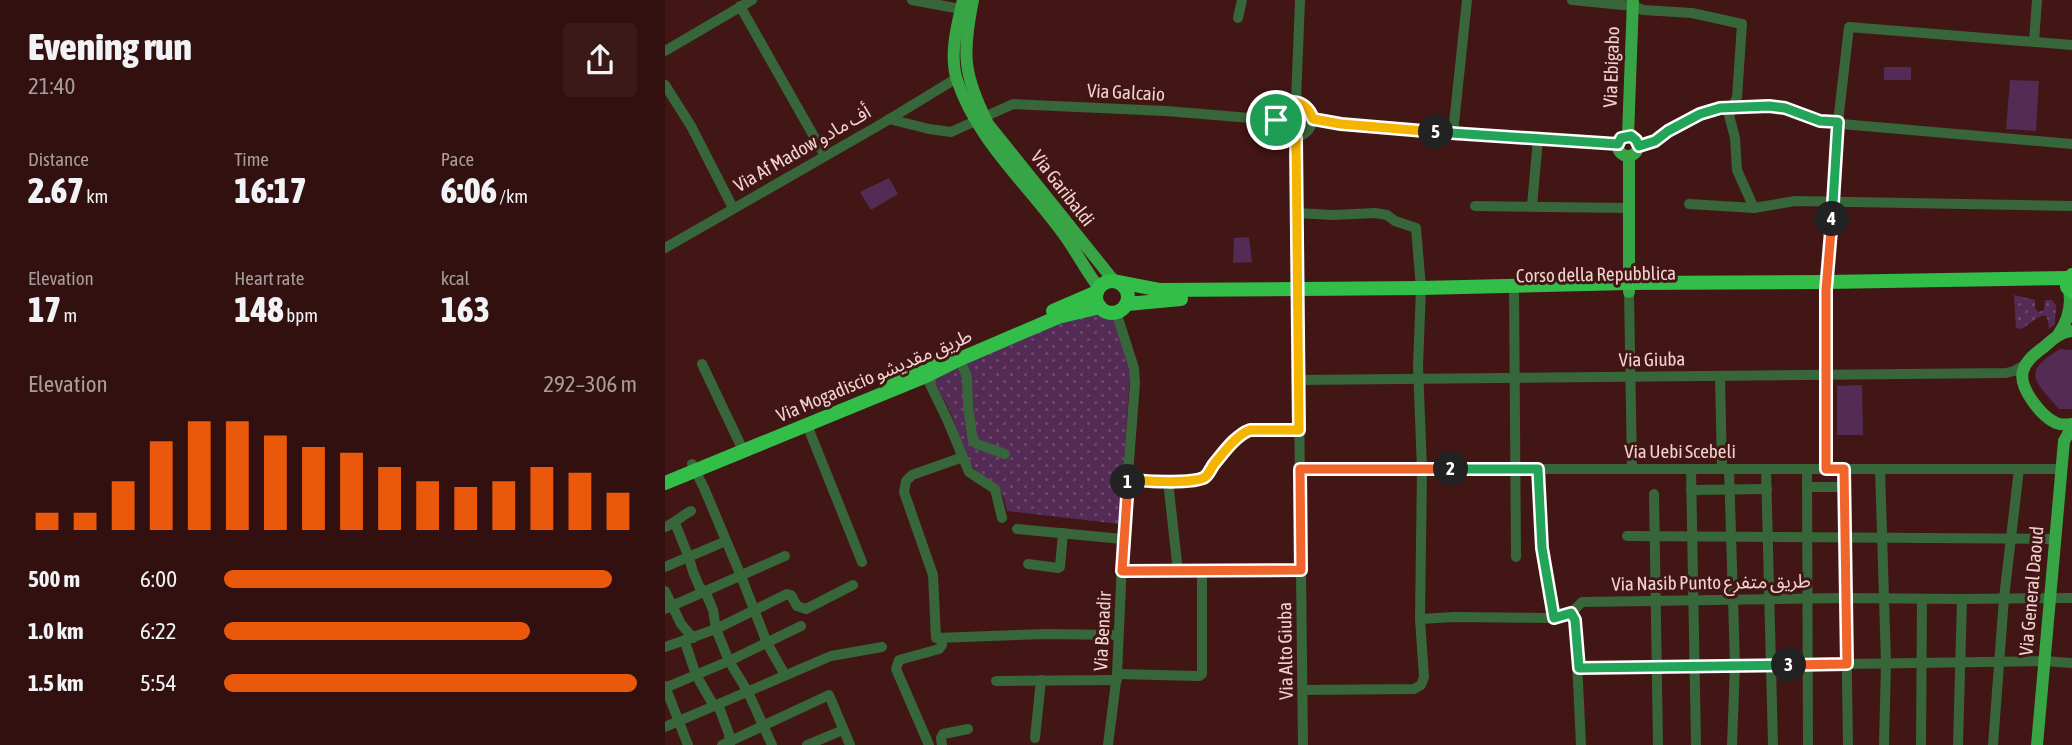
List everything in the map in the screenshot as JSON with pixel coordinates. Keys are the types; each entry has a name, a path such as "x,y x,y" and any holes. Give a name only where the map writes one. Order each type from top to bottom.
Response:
{"highway":[{"path":"1298,292 1169,299 1107,312 1098,296 1105,282 1160,290 1298,292 2070,285"},
{"path":"1117,282 1126,289 1128,299 1121,308"},
{"name":"Via Mogadiscio طريق مقديشو","path":"665,483 740,444 807,425 822,414 893,380 1058,317 1098,296"},
{"name":"Via Mogadiscio طريق مقديشو","path":"665,475 693,468 822,414 926,376 959,355"}],"main road":[{"path":"973,0 954,48 957,78 981,119"},
{"name":"Via Ebigabo","path":"1623,140 1633,3"},
{"path":"962,4 967,69 981,119"},
{"name":"Via Garibaldi","path":"981,119 1117,282"},
{"name":"Via Garibaldi","path":"981,119 990,143 1067,239 1098,296"},
{"path":"1634,137 1639,146 1635,154 1629,157 1621,153 1623,140 1634,137"},
{"path":"1629,157 1629,287"},
{"path":"2064,441 2059,429 2028,394 2023,386 2022,374 2026,364 2058,335 2067,321 2070,285"},
{"path":"2058,335 2072,331"},
{"path":"2048,418 2072,426 2064,441"},
{"name":"Via General Daoud","path":"2037,745 2064,441"}],"street":[{"path":"665,51 752,0"},
{"path":"912,0 962,4"},
{"path":"1238,18 1241,0"},
{"path":"1296,101 1300,0"},
{"path":"1453,133 1467,0"},
{"path":"1572,0 1633,3 1643,9 1692,13 1742,24 1737,97 1729,115 1735,138 1737,170 1754,208"},
{"path":"2034,42 2037,0"},
{"path":"740,6 825,156"},
{"path":"1826,469 1826,286 1838,122 1849,27 2072,45"},
{"name":"Via Af Madow أف مادو","path":"665,248 957,78"},
{"path":"665,85 691,126 733,208"},
{"path":"1296,101 1306,105 1313,119 1308,131 1296,138 1283,134 1276,120 1277,113 1284,105 1296,101"},
{"name":"Via Galcaio","path":"889,119 951,132 1013,104 1166,111 1276,120"},
{"path":"1639,146 1655,141 1700,114 1732,107 1785,108 1820,121 2072,144"},
{"path":"1313,119 1341,124 1538,139 1623,140"},
{"name":"Via Alto Giuba","path":"1296,138 1303,745"},
{"path":"1532,206 1538,139"},
{"path":"1689,204 1754,208 1783,201 2072,205"},
{"path":"1475,205 1629,208"},
{"path":"1297,213 1375,213 1387,215 1395,221 1416,228 1420,292 1420,619 1424,677 1421,685 1414,689 1303,690"},
{"path":"1629,287 1632,469"},
{"path":"1514,290 1515,557"},
{"name":"Via Benadir","path":"1108,745 1117,677 1123,538 1135,383 1121,308"},
{"path":"959,355 967,377 973,440 1005,454"},
{"path":"702,363 740,444"},
{"path":"2006,373 2026,364"},
{"path":"2006,373 2023,386"},
{"name":"Via Giuba","path":"1299,380 2006,373"},
{"path":"926,376 969,472 995,489 1002,518"},
{"path":"1720,376 1726,469 1730,489 1734,666 1732,745"},
{"path":"807,425 862,562"},
{"path":"1128,478 1136,481 1204,478 1244,432 1299,430"},
{"path":"963,457 912,475 906,481 904,492 933,575 936,638 1046,634 1118,635"},
{"path":"693,468 741,576 767,643 785,675"},
{"path":"1993,745 2004,598 2019,468"},
{"name":"Via Uebi Scebeli","path":"1300,469 2061,468"},
{"path":"1538,469 1542,548 1554,618"},
{"path":"1691,469 1696,745"},
{"path":"1766,469 1773,745"},
{"path":"1807,469 1808,745"},
{"path":"1844,469 1848,745"},
{"path":"1880,469 1886,663 1884,745"},
{"path":"1168,481 1178,572"},
{"path":"1807,487 1844,487"},
{"path":"1691,490 1767,489"},
{"path":"1654,494 1658,745"},
{"path":"691,511 670,525 689,558 700,588 705,591 729,661 748,692 772,745"},
{"path":"1017,529 1123,538"},
{"path":"1028,564 1060,567 1063,533"},
{"path":"1627,536 2056,538"},
{"path":"665,567 726,541"},
{"path":"669,608 785,556"},
{"path":"1122,571 1301,570"},
{"path":"996,681 1199,677 1202,674 1202,571"},
{"path":"665,647 716,629 787,594 791,595 797,606 806,609 853,585"},
{"path":"665,591 669,608 689,640 696,675 714,706 719,707 729,734 727,744"},
{"name":"Via Nasib Punto طريق متفرع","path":"1420,619 1554,618 1571,613 1582,602 2072,597"},
{"path":"1921,745 1922,599"},
{"path":"1958,745 1962,599"},
{"path":"1571,613 1575,620 1579,668 1581,745"},
{"path":"688,745 665,687 729,661 800,626"},
{"path":"929,745 896,664 899,660 939,649 942,638"},
{"path":"665,727 831,656 882,647"},
{"path":"1579,668 2044,661 2072,663"},
{"path":"1035,738 1041,680"},
{"path":"727,744 829,695 850,745"},
{"path":"942,745 943,734 968,729"},
{"path":"807,745 843,730"}],"shaded area":[{"path":"1884,67 1911,67 1911,80 1884,80"},
{"path":"2010,80 2039,81 2036,131 2006,129"},
{"path":"889,178 898,194 871,210 860,192"},
{"path":"1249,237 1252,262 1233,263 1234,238"},
{"path":"2014,295 2035,300 2035,309 2039,312 2044,310 2045,300 2052,300 2056,305 2055,324 2049,329 2047,317 2044,315 2022,329 2016,328"},
{"path":"1101,313 1112,317 1128,359 1130,374 1120,524 1007,511 999,489 969,461 950,411 931,378 1059,322"},
{"path":"2060,349 2072,350 2072,409 2059,409 2035,377 2036,371 2047,357"},
{"path":"1862,385 1863,435 1837,435 1837,386"}],"route":[{"path":"1296,101 1306,105 1313,119 1341,124 1618,144 1624,136 1631,136 1639,146 1655,141 1700,114 1720,108 1769,106 1794,110 1820,121 1838,122 1826,290 1826,469 1844,469 1847,664 1579,668 1575,620 1571,613 1554,618 1542,548 1538,469 1300,469 1301,570 1122,571 1128,478 1153,482 1199,480 1207,475 1244,432 1299,430 1296,138 1283,134 1276,120 1280,108 1296,101"}]}
